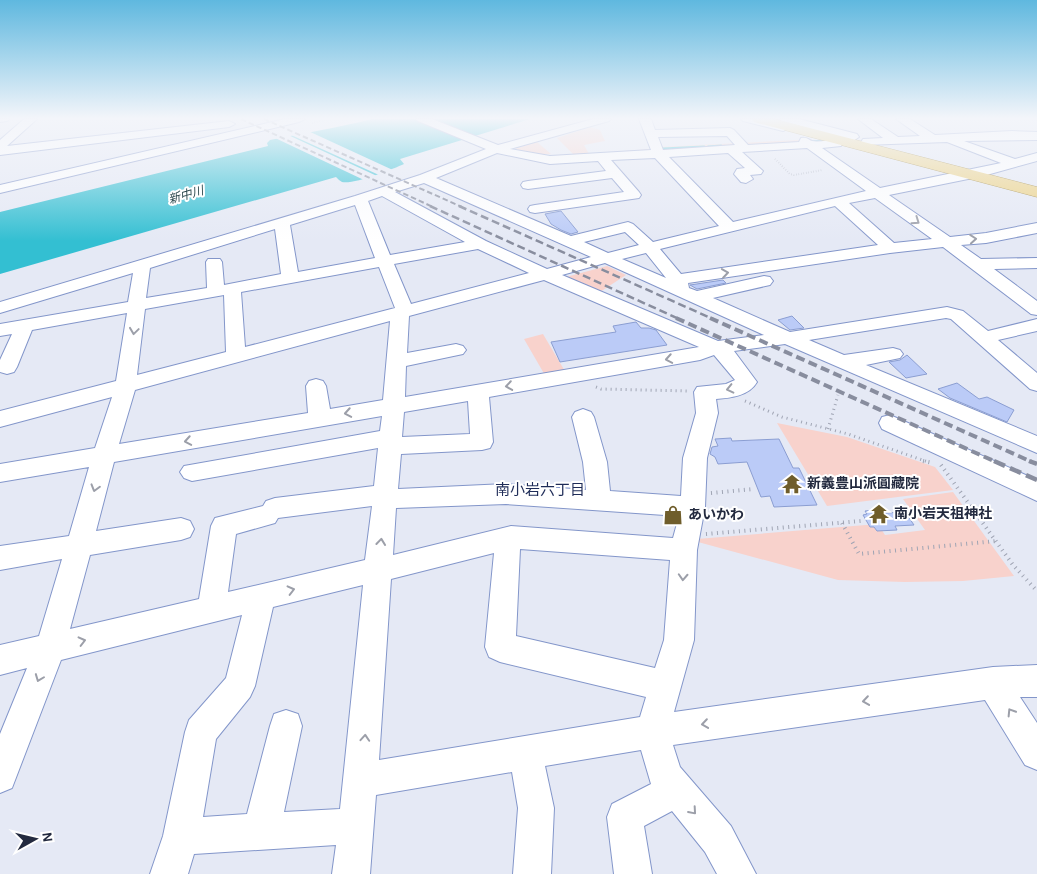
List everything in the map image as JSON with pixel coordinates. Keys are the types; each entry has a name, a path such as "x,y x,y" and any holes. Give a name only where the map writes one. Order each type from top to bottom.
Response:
{"main road":[{"path":"918,160 1037,186"},
{"path":"929,160 1037,192"}],"street":[{"path":"0,189 127,160"},
{"path":"0,308 360,199 429,176 465,160"},
{"path":"522,160 540,228"},
{"path":"535,208 634,195 603,160"},
{"path":"665,160 729,227"},
{"path":"746,179 741,174 742,172 756,171 747,160"},
{"path":"834,160 839,166 946,241 1037,310"},
{"path":"1003,160 1013,163"},
{"path":"0,419 606,258 876,192 976,173 1027,160"},
{"path":"429,176 475,162 507,162"},
{"path":"528,185 616,174"},
{"path":"429,176 606,258 684,289 787,338 1037,446"},
{"path":"383,191 480,244 546,275 716,347 726,354 747,382 717,391 707,413 694,458 693,501 685,543 679,640 652,732 666,777 718,839 737,874"},
{"path":"351,874 362,780 378,569 403,313 360,199"},
{"path":"838,201 890,248"},
{"path":"282,223 290,278"},
{"path":"571,241 628,227 650,247 684,289"},
{"path":"684,289 778,265 890,248 986,238 1037,228"},
{"path":"0,330 480,244"},
{"path":"214,262 224,290 236,357"},
{"path":"977,264 1037,263"},
{"path":"0,776 50,649 126,385 142,265"},
{"path":"684,289 789,276 778,265"},
{"path":"0,473 700,354 716,347 787,338 948,312 957,315 1037,384"},
{"path":"7,367 25,325"},
{"path":"985,338 1037,326"},
{"path":"397,362 456,350"},
{"path":"842,362 893,354"},
{"path":"316,386 320,418"},
{"path":"192,472 391,442 482,442 478,391"},
{"path":"583,417 595,462 599,501"},
{"path":"890,423 945,457 1037,491"},
{"path":"211,610 224,526 271,512 386,496 506,494 599,501 693,501"},
{"path":"0,558 181,529"},
{"path":"0,660 378,569 412,563 508,538 685,543"},
{"path":"508,538 500,647 666,686"},
{"path":"169,874 182,836 200,732 239,686 261,598"},
{"path":"362,780 652,732 993,683 1037,681"},
{"path":"993,683 1037,754"},
{"path":"261,832 286,726"},
{"path":"526,753 536,808 532,874"},
{"path":"633,874 625,817 675,790"},
{"path":"182,836 356,826"}],"path":[{"path":"776,160 790,174 794,175 839,166"},
{"path":"584,373 596,388 601,389 717,391 773,415 849,435 925,461 945,457 996,541 1026,581 1037,591"},
{"path":"828,429 838,395"},
{"path":"693,501 754,489"},
{"path":"685,543 861,521"},
{"path":"842,523 860,554 996,541"}],"shaded area":[{"path":"607,266 626,275 600,292 566,277"},
{"path":"543,334 566,373 546,377 524,339"},
{"path":"777,423 847,437 935,467 953,490 827,506"},
{"path":"953,492 1014,576 963,581 838,580 698,542 697,539 878,524 885,535 925,530 903,499"}],"water":[{"name":"新中川","path":"212,160 401,160 404,164 355,181 342,182 336,177 0,274 0,212"}],"pier":[{"path":"321,160 342,160 377,176 364,180"},
{"path":"346,160 371,160 395,171 379,175"}],"building":[{"path":"561,211 578,232 571,234 561,230 551,224 545,214"},
{"path":"723,280 726,283 697,289 690,285"},
{"path":"792,316 804,328 790,330 778,320"},
{"path":"636,322 641,328 656,330 667,345 560,362 551,342 616,332 613,326"},
{"path":"907,355 927,374 906,378 889,362 900,360"},
{"path":"957,383 979,399 987,397 1014,410 1007,422 950,398 938,389"},
{"path":"731,438 732,441 779,439 793,468 799,468 817,505 774,507 770,496 761,497 747,462 718,464 715,457 710,454 712,447 718,446 715,439"},
{"path":"883,509 886,513 905,512 914,525 895,526 897,530 877,531 874,527 870,527 863,515 867,514 865,511"}],"railway":[{"path":"330,160 433,207"},
{"path":"356,160 462,207"},
{"path":"430,206 679,319"},
{"path":"459,206 713,319"},
{"path":"676,318 996,462"},
{"path":"710,318 1032,462"},
{"path":"994,461 1037,480"},
{"path":"1029,461 1037,464"}],"place":[{"name":"新義豊山派圓藏院","path":"792,484"},
{"name":"南小岩天祖神社","path":"879,514"},
{"name":"あいかわ","path":"673,515"}],"district":[{"name":"南小岩六丁目","path":"540,490"}]}
